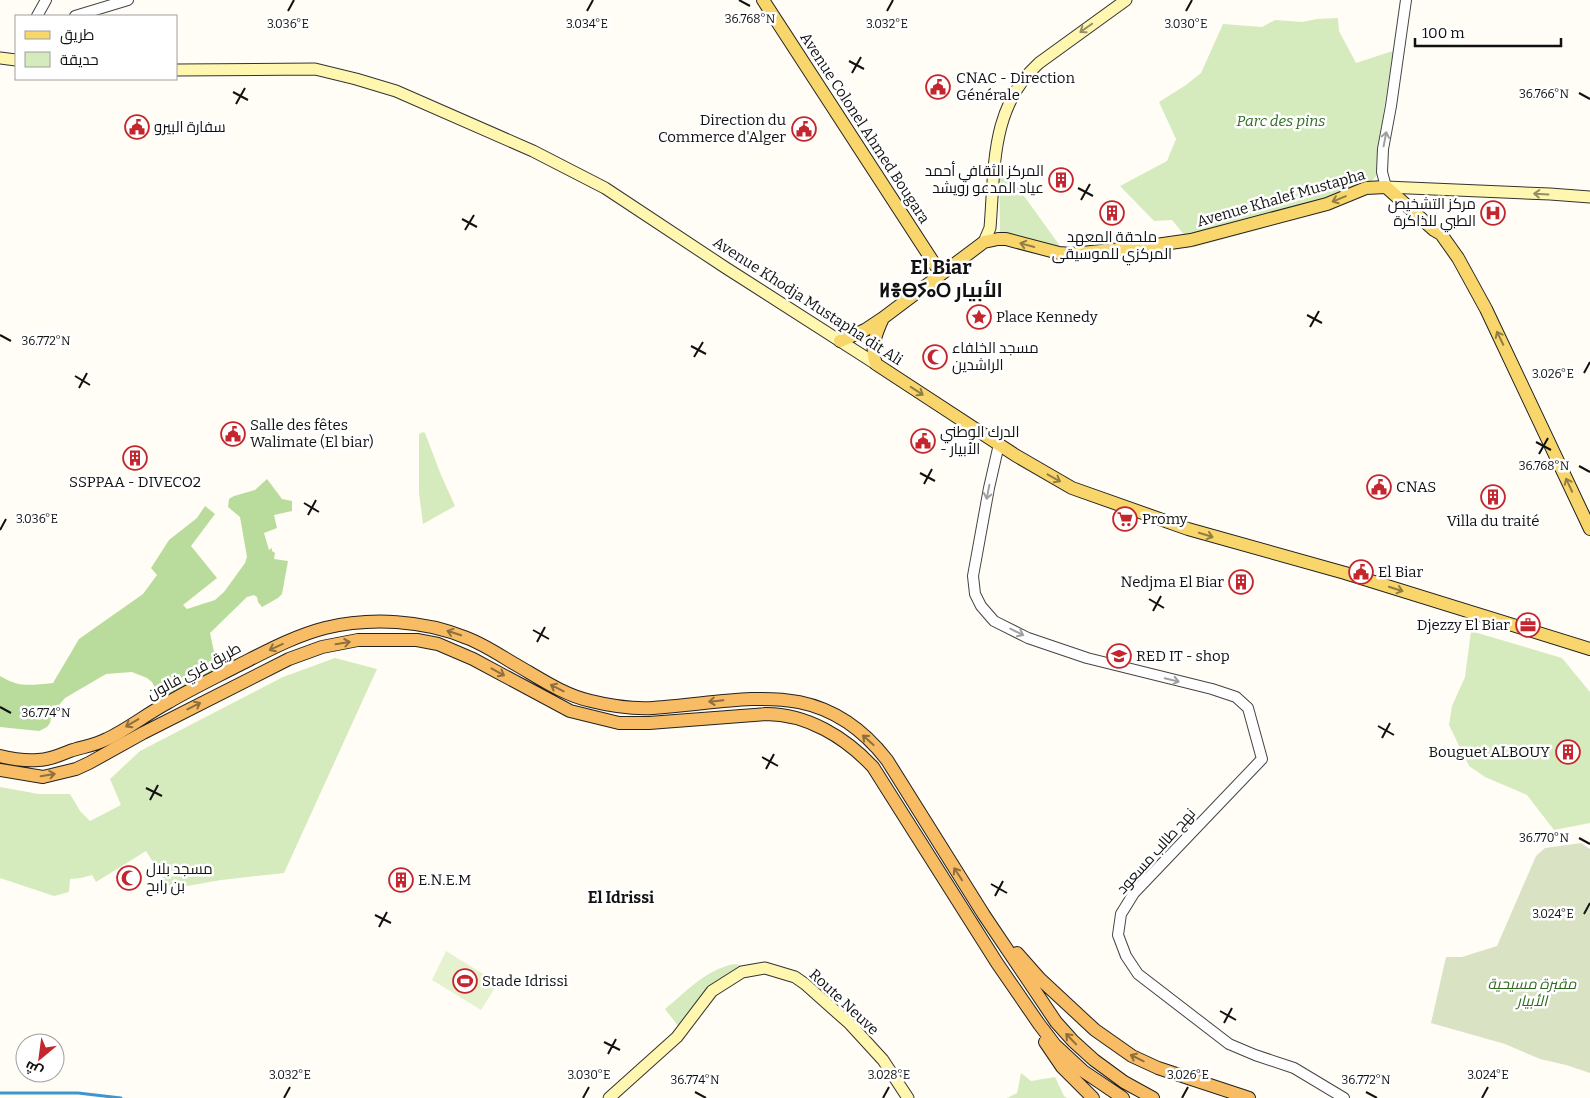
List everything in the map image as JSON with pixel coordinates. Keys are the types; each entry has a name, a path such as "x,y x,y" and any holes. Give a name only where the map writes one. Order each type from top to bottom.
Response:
{"highway":[{"name":"طريق فري فالون","path":"0,756 40,760 55,758 106,739 168,702 302,635 326,628 349,624 408,623 439,628 484,645 562,690 588,700 621,707 652,708 723,700 784,699 811,704 833,714 844,720 867,739 887,760 984,915"},
{"path":"0,770 43,776 76,769 142,733 290,659 322,647 374,639 423,641 447,647 570,711 586,716 642,724 776,714 797,718 824,729 854,748 872,767 997,962 1053,1055 1093,1098"},
{"path":"984,915 1042,1002 1073,1041 1108,1071 1153,1098"},
{"path":"984,915 1040,979 1095,1030 1112,1043 1132,1056 1158,1068 1249,1098"},
{"path":"997,962 1056,1045 1083,1071 1123,1098"}],"main road":[{"name":"Avenue Colonel Ahmed Bougara","path":"762,0 941,274"},
{"path":"840,341 865,330 883,318 984,242 990,228 999,132 1006,108 1015,91 1039,62 1126,0"},
{"path":"0,58 15,58"},
{"name":"Avenue Khodja Mustapha dit Ali","path":"178,70 315,69 396,91 564,165 605,188 999,444 1072,488 1188,529 1345,573 1590,650"},
{"path":"1386,187 1434,230 1441,234 1469,277 1512,363 1590,529"},
{"name":"Avenue Khalef Mustapha","path":"984,242 1006,239 1065,254 1148,246 1201,237 1327,204 1366,188 1386,187 1590,197"},
{"path":"876,364 873,348 883,318"},
{"name":"Route Neuve","path":"608,1098 677,1036 712,991 742,972 765,968 795,977 850,1024 883,1060 908,1098"}],"street":[{"path":"38,15 46,0"},
{"path":"78,15 128,0"},
{"path":"1386,187 1382,172 1383,149 1406,0"},
{"name":"نهج طالب مسعود","path":"999,444 973,576 975,594 981,606 994,621 1028,638 1087,658 1212,689 1236,697 1248,708 1262,759 1134,893 1121,914 1118,935 1126,956 1138,974 1230,1044 1255,1055 1294,1068 1344,1098"}],"green space":[{"name":"Parc des pins","path":"1338,18 1339,31 1356,63 1393,51 1382,123 1379,173 1371,182 1330,203 1257,230 1194,247 1172,220 1154,221 1120,186 1167,161 1176,139 1159,102 1201,73 1223,24 1262,27 1275,20 1302,22"},
{"path":"999,161 1060,246 1000,235"},
{"path":"423,432 455,506 423,524 419,493 419,434"},
{"path":"267,479 282,499 292,501 292,511 274,515 277,528 264,533 269,550 272,548 272,551 275,553 274,559 288,561 282,594 262,607 254,595 247,597 210,633 218,671 159,702 158,694 152,682 147,678 132,672 106,674 65,698 52,713 47,727 39,731 0,727 0,676 19,684 53,683 79,639 143,594 157,575 151,568 169,540 197,518 205,506 215,514 191,546 217,578 183,605 187,609 215,600 224,592 245,563 247,557 240,517 228,507 229,499 255,490"},
{"path":"1471,631 1562,658 1590,692 1590,823 1554,830 1527,795 1485,777 1469,766 1449,725 1452,706 1465,677"},
{"path":"335,658 377,669 284,873 221,880 170,889 146,851 96,882 92,875 70,879 69,892 54,896 0,878 0,787 39,794 70,794 80,811 90,821 121,805 110,779 140,751 283,677"},
{"name":"مقبرة مسيحية الأبيار","path":"1581,843 1590,849 1590,1073 1540,1059 1505,1044 1431,1023 1446,957 1462,957 1497,946 1536,856 1545,848"},
{"name":"Stade Idrissi","path":"446,951 498,983 481,1010 432,980"},
{"path":"734,964 740,965 739,968 679,1027 665,1009 705,976"},
{"path":"1021,1073 1031,1081 1055,1077 1064,1096 1067,1098 1007,1098 1017,1093"}],"waterway":[{"path":"0,1093 78,1093 121,1098"}],"place":[{"name":"CNAC - Direction Générale","path":"938,87"},
{"name":"سفارة البيرو","path":"137,127"},
{"name":"Direction du Commerce d'Alger","path":"804,129"},
{"name":"المركز الثقافي أحمد عياد المدعو رويشد","path":"1061,180"},
{"name":"ملحقة المعهد المركزي للموسيقى","path":"1112,213"},
{"name":"مركز التشخيص الطبي للذاكرة","path":"1493,213"},
{"name":"Place Kennedy","path":"979,317"},
{"name":"مسجد الخلفاء الراشدين","path":"935,357"},
{"name":"Salle des fêtes Walimate (El biar)","path":"233,434"},
{"name":"الدرك الوطني - الأبيار","path":"923,441"},
{"name":"SSPPAA - DIVECO2","path":"135,458"},
{"name":"CNAS","path":"1379,487"},
{"name":"Villa du traité","path":"1493,497"},
{"name":"Promy","path":"1125,519"},
{"name":"El Biar","path":"1361,572"},
{"name":"Nedjma El Biar","path":"1241,582"},
{"name":"Djezzy El Biar","path":"1528,625"},
{"name":"RED IT - shop","path":"1119,656"},
{"name":"Bouguet ALBOUY","path":"1568,752"},
{"name":"مسجد بلال بن رابح","path":"129,878"},
{"name":"E.N.E.M","path":"401,880"},
{"name":"Stade Idrissi","path":"465,981"}],"district":[{"name":"El Biar ⵍⴻⴱⵢⴰⵔ الأبيار","path":"941,278"},
{"name":"El Idrissi","path":"621,897"}]}
